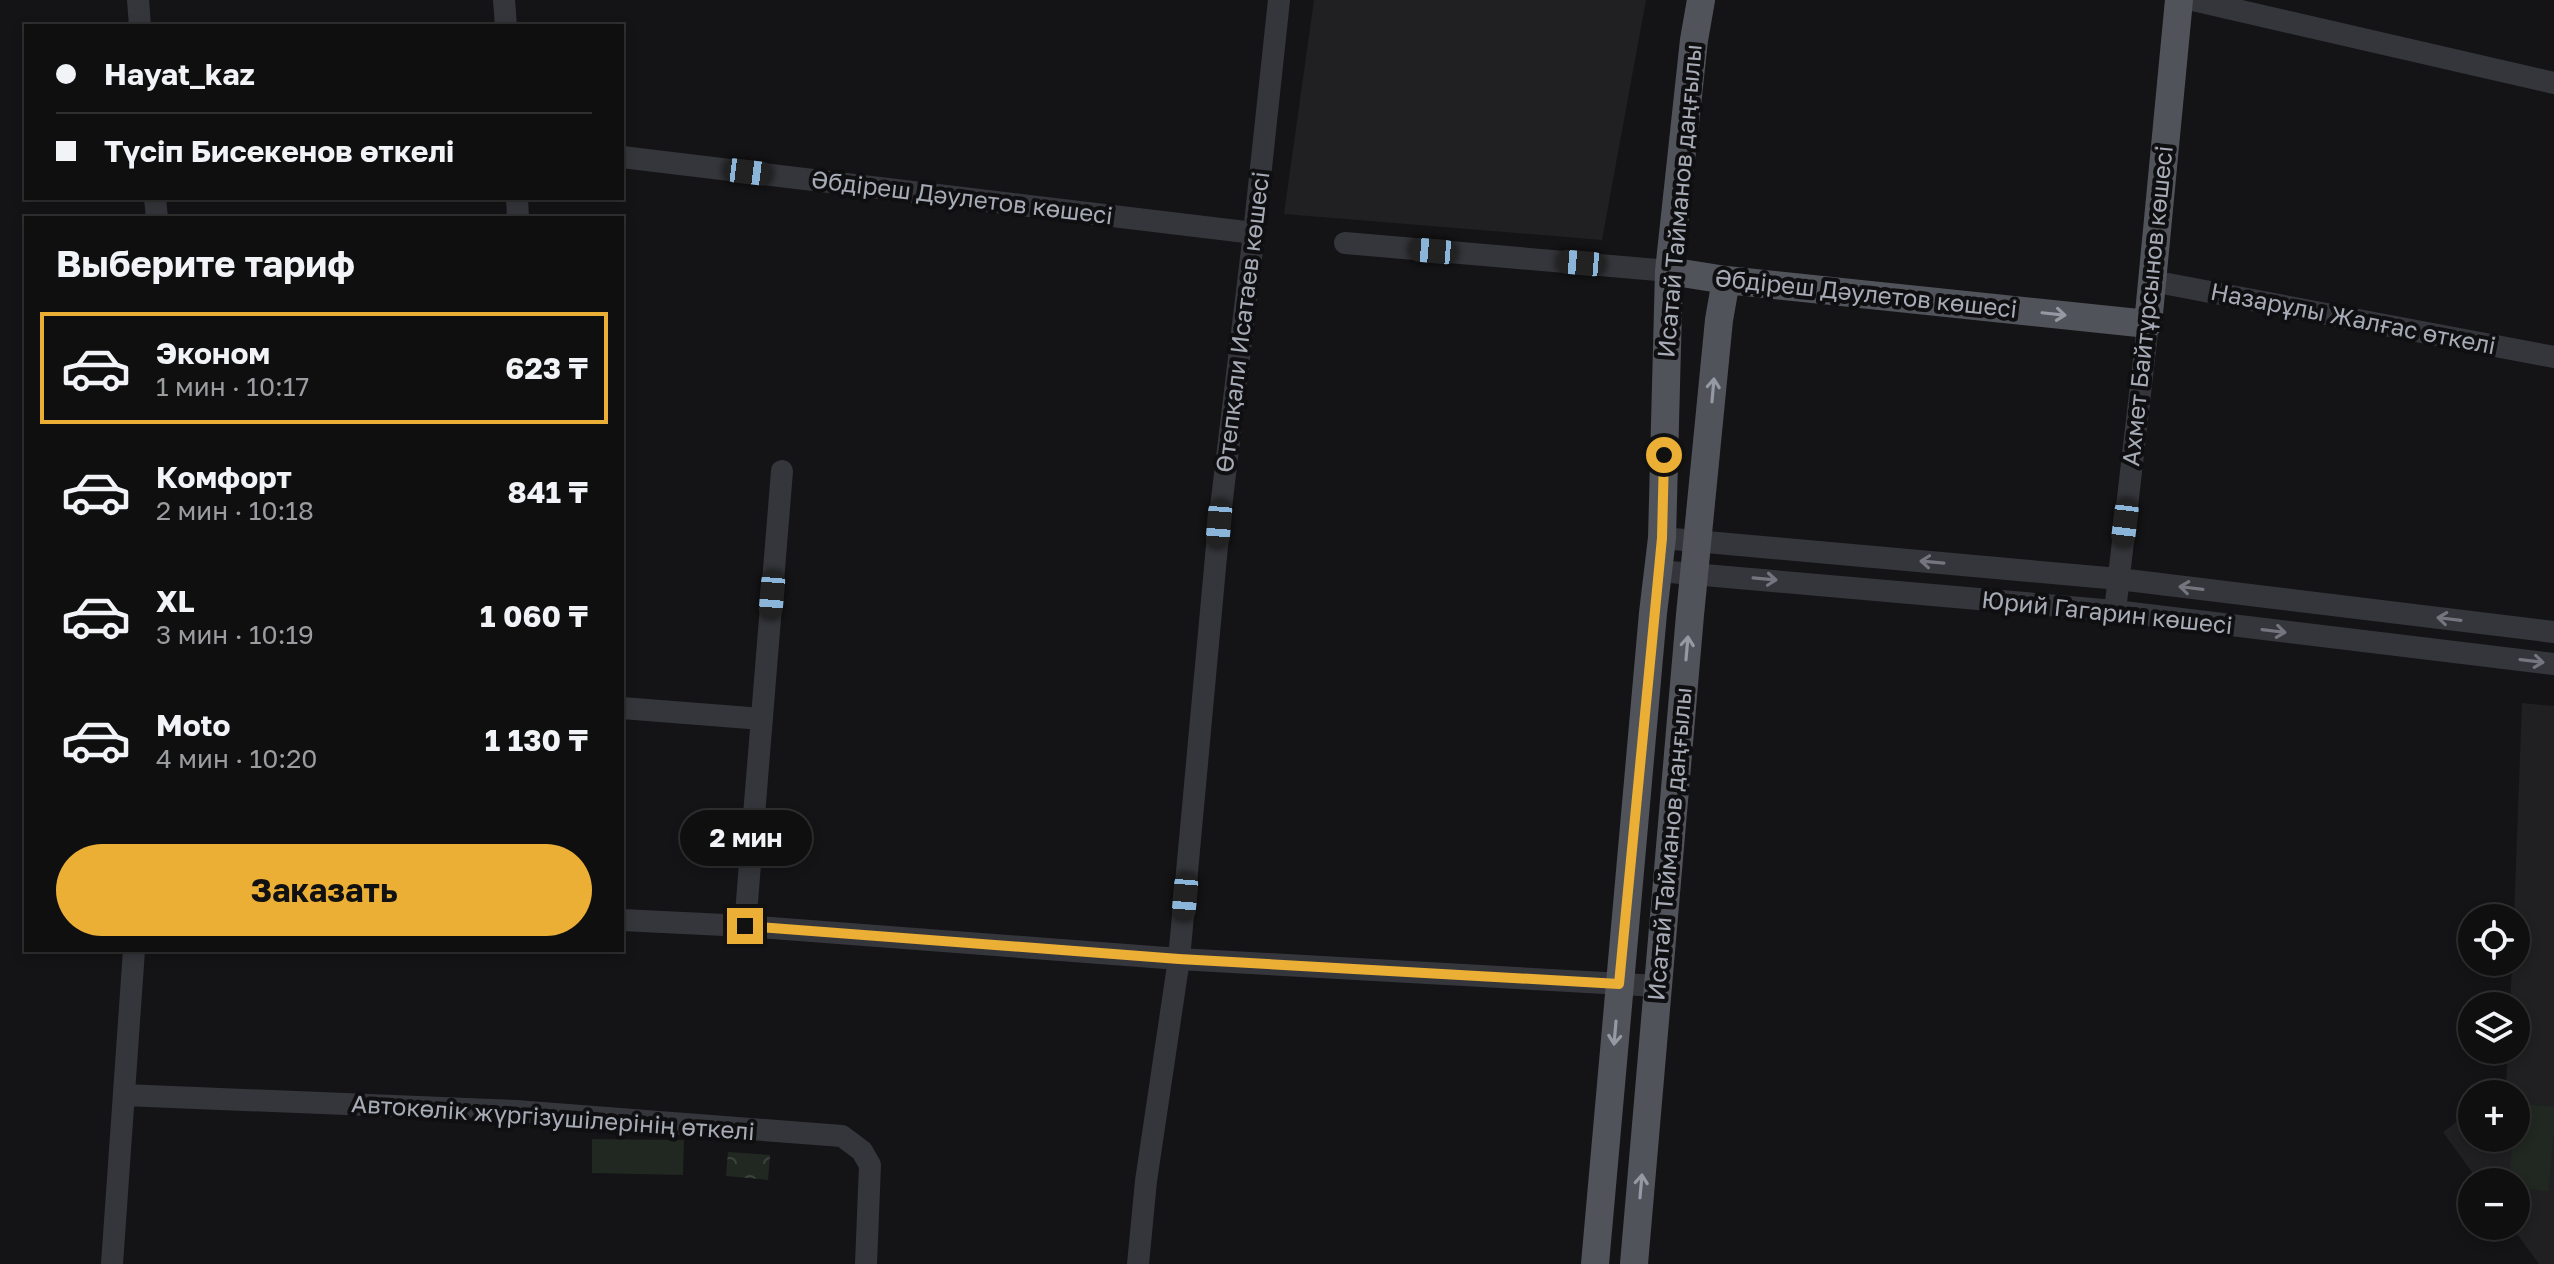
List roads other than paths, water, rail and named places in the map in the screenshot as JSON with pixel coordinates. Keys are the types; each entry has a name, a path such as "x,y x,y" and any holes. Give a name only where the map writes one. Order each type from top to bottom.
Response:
{"main road":[{"name":"Исатай Тайманов даңғылы","path":"1595,1264 1662,538 1669,271 1701,0"},
{"name":"Ахмет Байтұрсынов көшесі","path":"2148,324 2179,0"},
{"name":"Әбдіреш Дәулетов көшесі","path":"1669,271 1726,280 2148,324"},
{"name":"Исатай Тайманов даңғылы","path":"1634,1264 1698,540 1719,320 1726,280"}],"street":[{"path":"138,0 140,24"},
{"path":"504,0 506,24"},
{"name":"Өтепқали Исатаев көшесі","path":"1138,1264 1146,1181 1179,959 1219,524 1279,0"},
{"path":"2193,0 2554,83"},
{"name":"Әбдіреш Дәулетов көшесі","path":"624,157 1254,233"},
{"name":"Әбдіреш Дәулетов көшесі","path":"1345,243 1669,271"},
{"name":"Назарұлы Жалғас өткелі","path":"2152,281 2554,357"},
{"name":"Ахмет Байтұрсынов көшесі","path":"2115,611 2148,324"},
{"path":"745,926 782,471"},
{"name":"Юрий Гагарин көшесі","path":"1662,538 2119,579 2554,632"},
{"name":"Юрий Гагарин көшесі","path":"1659,571 2115,611 2554,664"},
{"path":"624,708 762,719"},
{"path":"624,920 745,926 1179,959 1658,986"},
{"path":"112,1264 134,952"},
{"name":"Автокөлік жүргізушілерінің өткелі","path":"124,1095 516,1111 842,1136 862,1151 870,1165 866,1264"}]}
